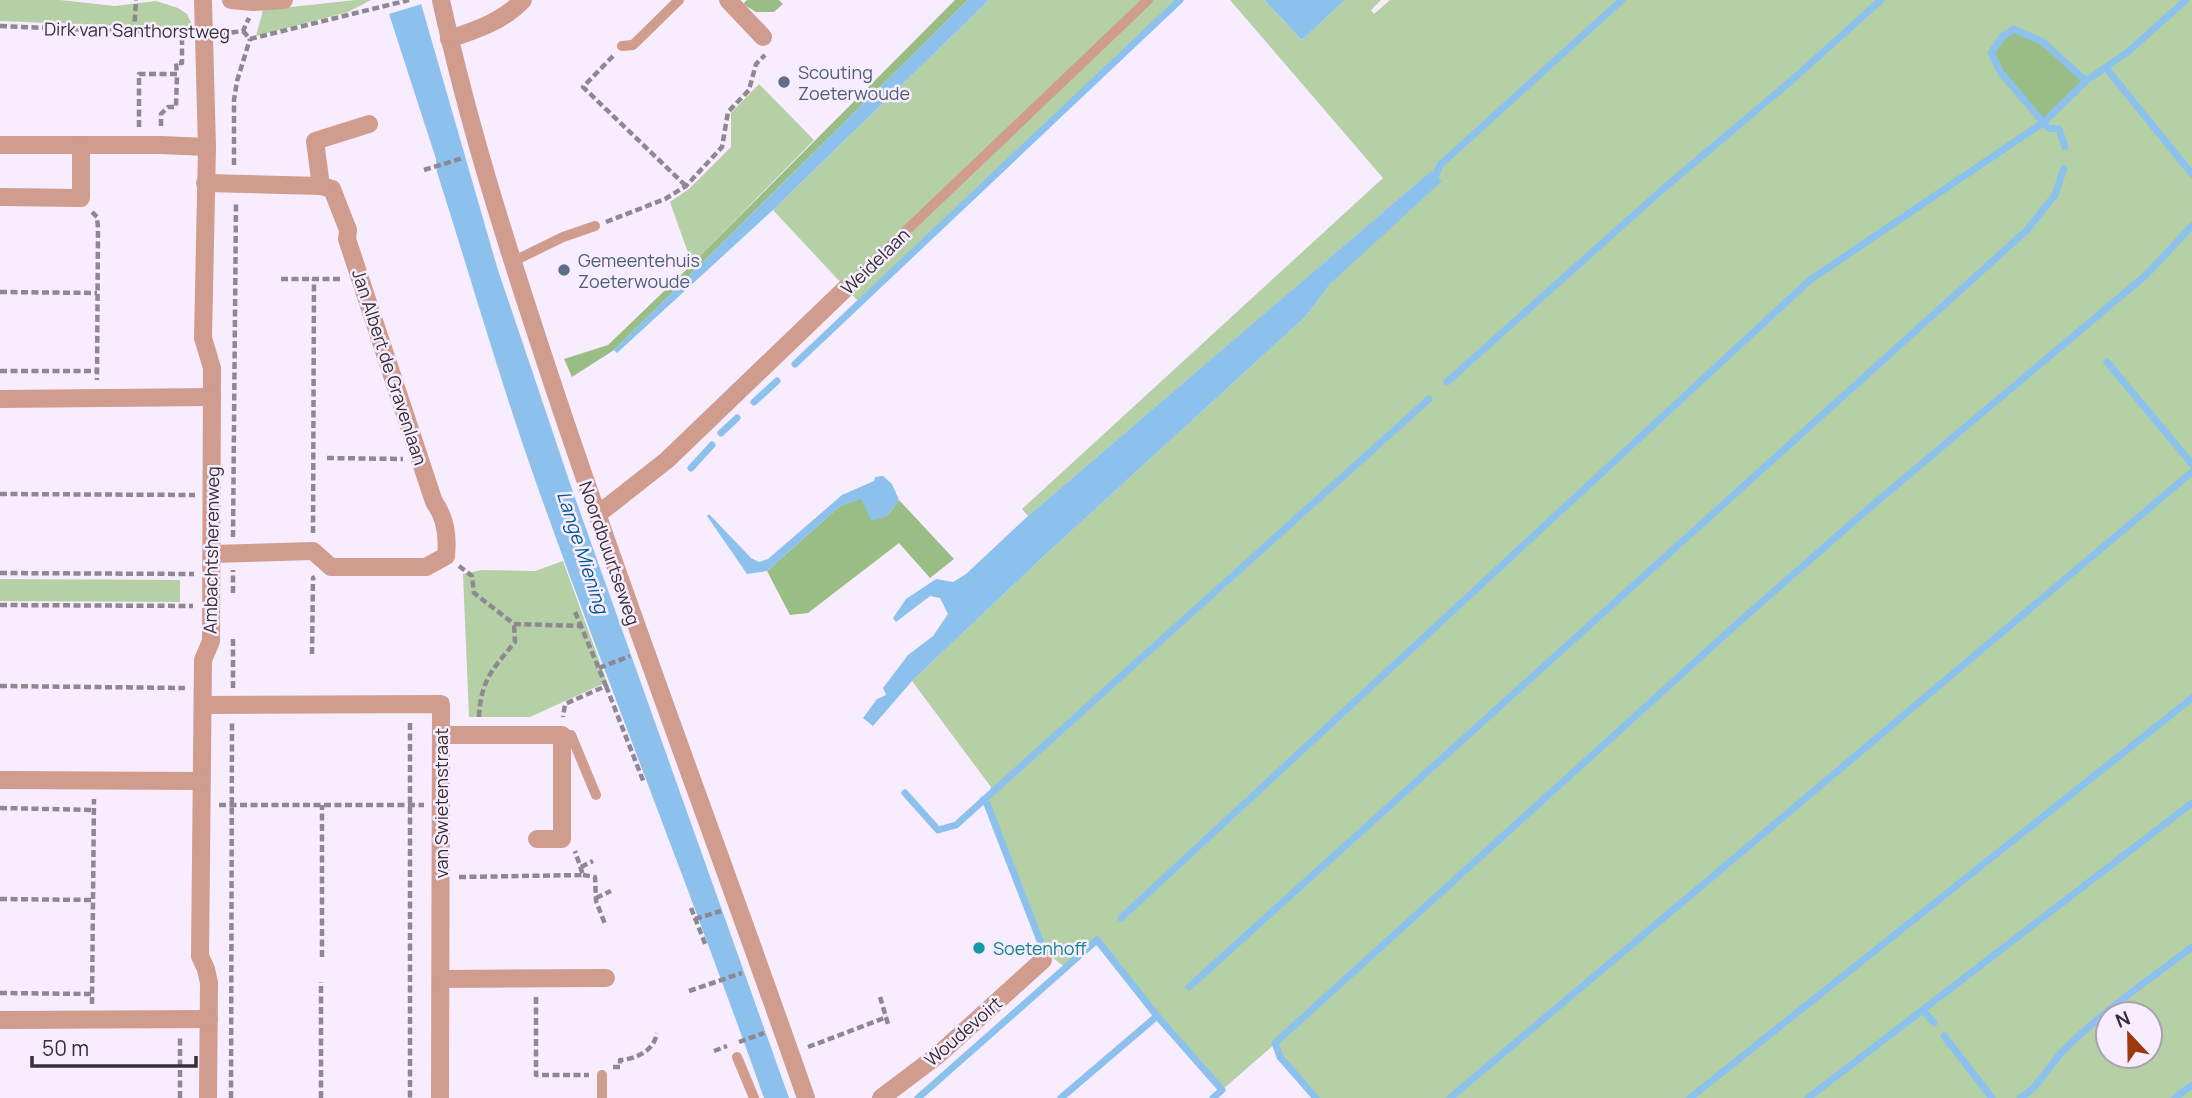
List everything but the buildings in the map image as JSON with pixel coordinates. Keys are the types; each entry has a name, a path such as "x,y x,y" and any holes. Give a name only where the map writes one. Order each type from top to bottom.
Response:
{"street":[{"name":"Ambachtsherenweg","path":"203,0 207,147 203,338 212,368 212,607 211,641 203,660 200,956 209,983 208,1098"},
{"name":"Dirk van Santhorstweg","path":"231,0 284,0"},
{"name":"Noordbuurtseweg","path":"441,0 512,262 597,515 791,1054 804,1097"},
{"path":"450,38 498,20 523,0"},
{"path":"727,0 763,37"},
{"path":"205,183 321,186 316,141 369,124"},
{"path":"0,145 207,147"},
{"path":"0,197 81,198 81,145"},
{"name":"Jan Albert de Gravenlaan","path":"321,186 332,189 348,230 347,239 448,536 446,556"},
{"name":"Weidelaan","path":"597,515 667,460 846,288"},
{"path":"0,399 212,397"},
{"path":"212,554 313,551 331,567 426,567 446,556"},
{"name":"van Swietenstraat","path":"203,696 233,704 441,704 440,1098"},
{"path":"442,735 562,735 562,839 537,839"},
{"path":"0,780 201,781"},
{"name":"Woudevoirt","path":"881,1098 938,1055 1043,960"},
{"path":"441,979 606,978"},
{"path":"0,1020 209,1019"}],"lane":[{"path":"622,46 633,45 679,0"},
{"name":"Weidelaan","path":"846,288 1147,0"},
{"path":"512,262 563,237 595,226"},
{"path":"562,735 571,735 596,795"},
{"path":"737,1057 754,1098"},
{"path":"602,1098 603,1074"}],"path":[{"path":"134,32 136,0"},
{"path":"250,39 409,0"},
{"name":"Dirk van Santhorstweg","path":"0,26 235,34 243,31 253,2"},
{"path":"243,31 250,39"},
{"path":"161,145 161,114 168,107 176,107 177,63 182,63 182,34"},
{"path":"595,226 665,198 686,186 722,147 728,112 749,90 755,64 773,47 763,37"},
{"path":"233,594 234,100 250,39"},
{"path":"622,46 583,87 686,186"},
{"path":"139,145 139,74 177,74"},
{"path":"424,170 473,154"},
{"path":"81,198 97,217 97,398"},
{"path":"281,279 360,278"},
{"path":"313,551 314,279"},
{"path":"0,292 97,293"},
{"path":"0,371 97,371"},
{"path":"327,458 420,460"},
{"path":"0,494 212,495"},
{"path":"446,556 472,576 474,593 514,624 581,626"},
{"path":"312,654 313,578 331,567"},
{"path":"0,573 212,575"},
{"path":"0,605 212,607"},
{"path":"575,612 600,667 644,783"},
{"path":"479,736 480,698 487,677 515,642 514,624"},
{"path":"231,1098 233,635"},
{"path":"600,667 637,653"},
{"path":"0,686 203,696"},
{"path":"562,735 565,704 606,686"},
{"path":"410,705 410,1098"},
{"path":"92,1020 94,780"},
{"path":"322,804 322,957"},
{"path":"201,805 442,804"},
{"path":"0,808 94,810"},
{"path":"562,839 576,851 583,875"},
{"path":"580,867 593,861"},
{"path":"441,877 595,877 596,898 606,924"},
{"path":"596,898 611,891"},
{"path":"0,899 94,900"},
{"path":"691,908 706,947"},
{"path":"697,919 727,909"},
{"path":"689,991 748,971"},
{"path":"536,979 536,1075 603,1074 612,1067 620,1067 620,1060 636,1059 656,1041 657,1033"},
{"path":"321,982 321,1098"},
{"path":"0,993 92,993"},
{"path":"880,998 888,1024"},
{"path":"791,1054 839,1039 887,1017"},
{"path":"180,1020 180,1098"},
{"path":"742,1041 773,1029"}],"green space":[{"path":"0,0 60,0 115,6 156,1 187,14 194,29 0,21"},
{"path":"371,0 348,12 256,36 263,10"},
{"path":"747,0 779,0 783,4 774,12 756,12 743,4"},
{"path":"955,0 968,0 614,350 572,377 564,359 608,345"},
{"path":"989,0 1176,0 858,301 773,210"},
{"path":"1230,0 1264,0 1302,40 1345,0 1381,0 1371,10 1374,14 1390,0 2192,0 2192,1098 1316,1098 1280,1057 1275,1044 1222,1090 1157,1016 1097,940 1065,967 1044,951 987,804 991,787 912,681 1305,317 1331,283 1430,172 1028,516 1022,509 1383,178"},
{"path":"2014,29 2043,42 2086,81 2044,122 2001,73 1991,53 2003,36"},
{"path":"759,84 814,140 692,264 670,202 689,189 731,147 731,113"},
{"path":"861,498 887,516 899,500 954,559 930,578 899,543 808,613 790,615 767,571 840,506"},
{"path":"563,561 607,682 530,717 469,717 463,574 482,570 535,571"},
{"path":"0,579 180,580 180,602 0,601"}],"water":[{"name":"Lange Miening","path":"387,0 420,0 497,267 574,495 789,1098 764,1098 561,552 496,361 437,172 436,159 389,14"},
{"path":"968,0 989,0 773,210 617,353 614,350"},
{"path":"1264,0 1345,0 1302,40"},
{"path":"1431,171 1442,181 1331,283 1305,317 1044,556 912,681 873,726 863,718 877,699 886,695 883,688 908,655 933,636 948,614 940,598 930,596 896,622 893,618 906,599 936,579 953,582 966,574 1028,516"},
{"path":"883,476 892,484 899,500 887,516 872,521 861,499 840,506 767,571 747,574 707,516 709,514 751,558 759,562 768,559 842,495 874,481 875,477"}],"pier":[{"path":"384,0 424,0 425,3 389,14 390,18 387,19"}],"waterway":[{"path":"795,364 1180,0"},
{"path":"1436,175 1440,165 1622,0"},
{"path":"1447,382 1663,189 1791,81 1881,0"},
{"path":"1121,918 1810,280 2044,122 2086,81 2129,51 2186,0"},
{"path":"2065,147 2059,129 2048,128 2001,73 1991,53 2003,36 2014,29 2043,42 2086,81"},
{"path":"2106,68 2192,174"},
{"path":"1189,987 2027,230 2055,195 2064,168"},
{"path":"1316,1098 1280,1057 1275,1043 1739,622 1868,509 2146,275 2192,226"},
{"path":"2107,362 2192,464"},
{"path":"754,402 777,381"},
{"path":"905,793 938,830 956,825 1429,399"},
{"path":"721,433 737,418"},
{"path":"691,468 712,445"},
{"path":"1450,1098 2192,472"},
{"path":"1690,1098 2192,698"},
{"path":"983,800 987,804 1044,951"},
{"path":"1808,1098 2192,803"},
{"path":"918,1098 1097,940 1157,1016 1222,1090 1213,1098"},
{"path":"2020,1098 2094,1022 2192,947"},
{"path":"1923,1010 1934,1023"},
{"path":"1061,1098 1157,1016"},
{"path":"1944,1036 1992,1098"},
{"path":"2175,1098 2192,1085"}],"place":[{"name":"Scouting Zoeterwoude","path":"784,82"},
{"name":"Gemeentehuis Zoeterwoude","path":"564,270"},
{"name":"Soetenhoff","path":"979,948"}]}
